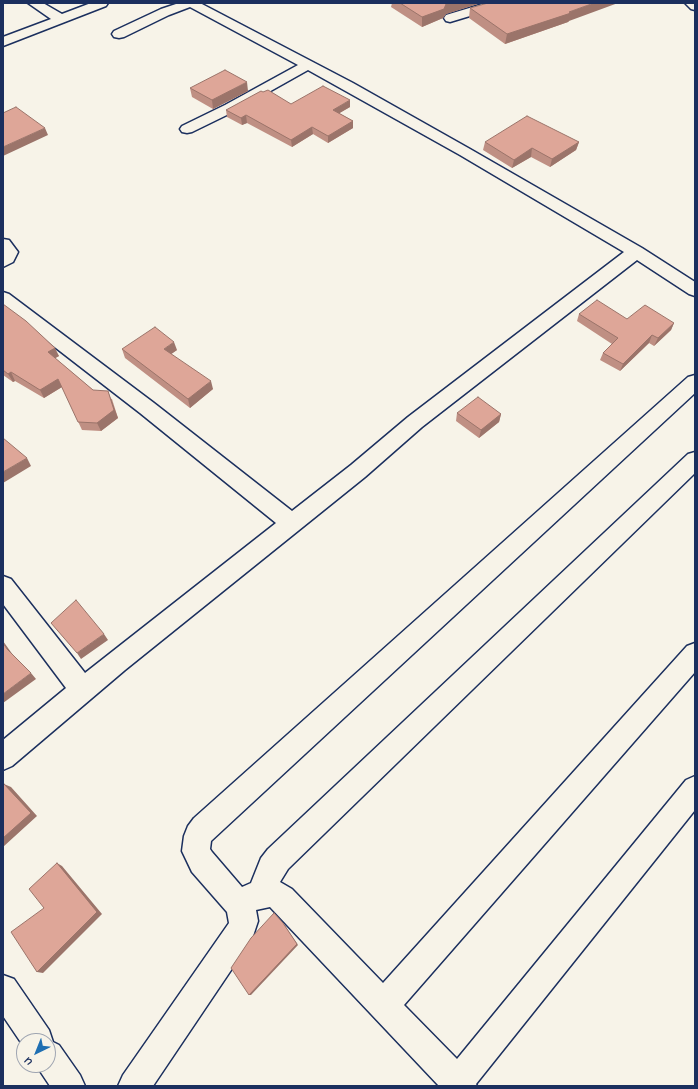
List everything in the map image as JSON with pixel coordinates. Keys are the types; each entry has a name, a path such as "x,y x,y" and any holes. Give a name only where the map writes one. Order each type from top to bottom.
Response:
{"street":[{"path":"34,3 61,19"},
{"path":"3,42 102,3"},
{"path":"119,34 165,12 191,3 459,148 636,252 695,290"},
{"path":"450,18 499,3"},
{"path":"691,3 695,6"},
{"path":"187,128 230,108 307,65"},
{"path":"3,244 10,252 7,258 3,261"},
{"path":"3,756 291,523 358,471 421,418 636,252"},
{"path":"3,298 147,408 291,523"},
{"path":"695,382 204,828 198,836 196,850 202,862 249,898 274,893 282,899 460,1084 695,789"},
{"path":"134,1086 242,929 244,922 242,911 249,898 278,859 695,460"},
{"path":"3,586 83,690"},
{"path":"384,1005 695,654"},
{"path":"3,990 33,1033"},
{"path":"56,1067 69,1086"}],"building":[{"path":"400,3 450,3 446,4 444,9 422,17"},
{"path":"488,3 594,3 569,12 571,13 507,34 470,8"},
{"path":"225,70 247,82 212,100 190,88"},
{"path":"323,86 350,100 333,110 353,121 328,136 312,127 291,140 246,115 241,118 226,110 261,91 263,92 268,90 291,104"},
{"path":"16,107 45,128 3,147 3,113"},
{"path":"527,116 579,142 552,159 532,148 514,160 485,142"},
{"path":"597,300 627,319 645,305 674,323 658,338 652,335 623,364 603,353 618,338 579,314"},
{"path":"3,304 26,321 55,348 48,352 93,390 108,391 114,410 97,423 78,422 58,379 40,390 11,372 8,374 3,370"},
{"path":"155,327 174,342 164,349 211,381 188,399 122,349"},
{"path":"478,397 501,414 481,430 457,413"},
{"path":"3,438 27,458 3,472"},
{"path":"76,600 104,634 77,653 51,623"},
{"path":"3,643 31,673 3,694"},
{"path":"4,784 31,813 3,838 3,785"},
{"path":"57,863 97,912 37,972 11,932 44,908 29,889"},
{"path":"274,913 283,923 297,944 249,995 231,968 251,938"}]}
